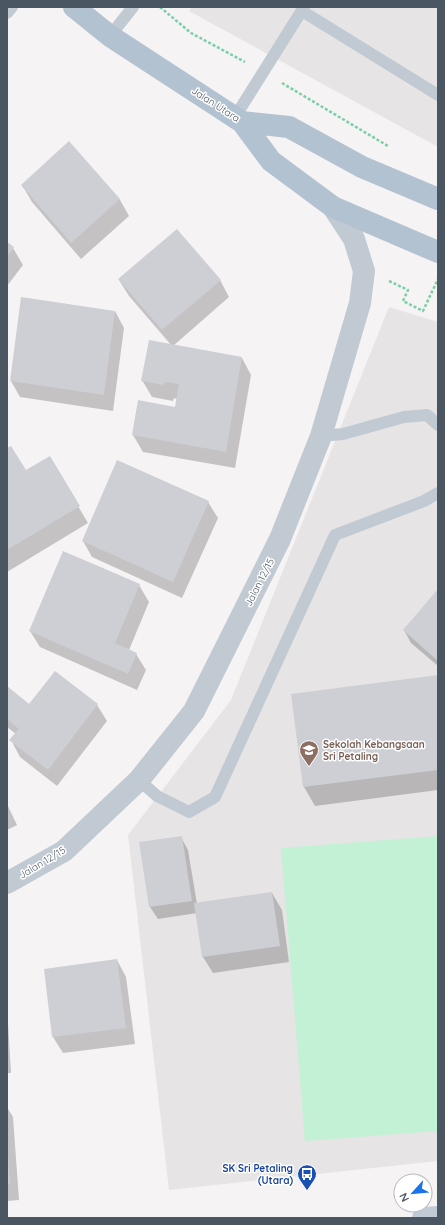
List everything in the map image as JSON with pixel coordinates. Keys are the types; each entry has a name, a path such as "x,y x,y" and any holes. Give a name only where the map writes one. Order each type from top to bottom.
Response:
{"main road":[{"name":"Jalan Utara","path":"74,7 110,36 238,119 289,127 362,167 438,199"},
{"path":"238,119 271,161 333,207 438,252"},
{"path":"423,1218 438,1216"}],"street":[{"name":"Jalan 12/15","path":"7,883 64,851 139,780 194,711 280,539 321,436 360,303 364,271 354,239 333,207"}],"lane":[{"path":"7,13 12,7"},
{"path":"110,36 133,7"},
{"path":"238,119 263,72 303,9 438,95"},
{"path":"321,436 343,434 404,417 427,415 438,425"},
{"path":"139,780 157,796 189,812 215,797 335,535 424,501 438,493"}],"path":[{"path":"160,7 191,33 263,72 392,149"},
{"path":"383,279 408,290 403,301 423,311 438,279"}],"shaded area":[{"path":"192,7 438,7 438,147 189,11"},
{"name":"Sekolah Kebangsaan Sri Petaling","path":"389,307 438,322 438,1161 169,1190 128,835 231,700"}],"green space":[{"path":"438,836 438,1131 305,1141 281,848"}],"building":[{"path":"69,141 120,199 71,243 21,185"},
{"path":"177,229 221,280 162,330 118,279"},
{"path":"7,242 14,247 7,257"},
{"path":"21,297 115,311 104,395 10,381"},
{"path":"149,340 242,357 226,452 132,435 138,400 175,407 179,384 165,382 164,385 141,381"},
{"path":"11,446 26,470 50,456 80,506 7,550 7,448"},
{"path":"117,460 209,501 173,582 82,541"},
{"path":"63,551 140,584 115,643 137,653 128,674 29,631"},
{"path":"438,589 438,661 403,630"},
{"path":"55,671 98,704 48,770 9,740 19,729 7,719 7,686 29,704"},
{"path":"438,675 438,770 303,787 291,694"},
{"path":"182,836 192,901 149,907 139,842"},
{"path":"272,892 280,946 202,957 194,903"},
{"path":"117,959 126,1028 52,1037 44,969"},
{"path":"8,1153 10,1184 7,1184"}],"place":[{"name":"Sekolah Kebangsaan Sri Petaling","path":"309,767"},
{"name":"SK Sri Petaling (Utara)","path":"307,1191"}]}
